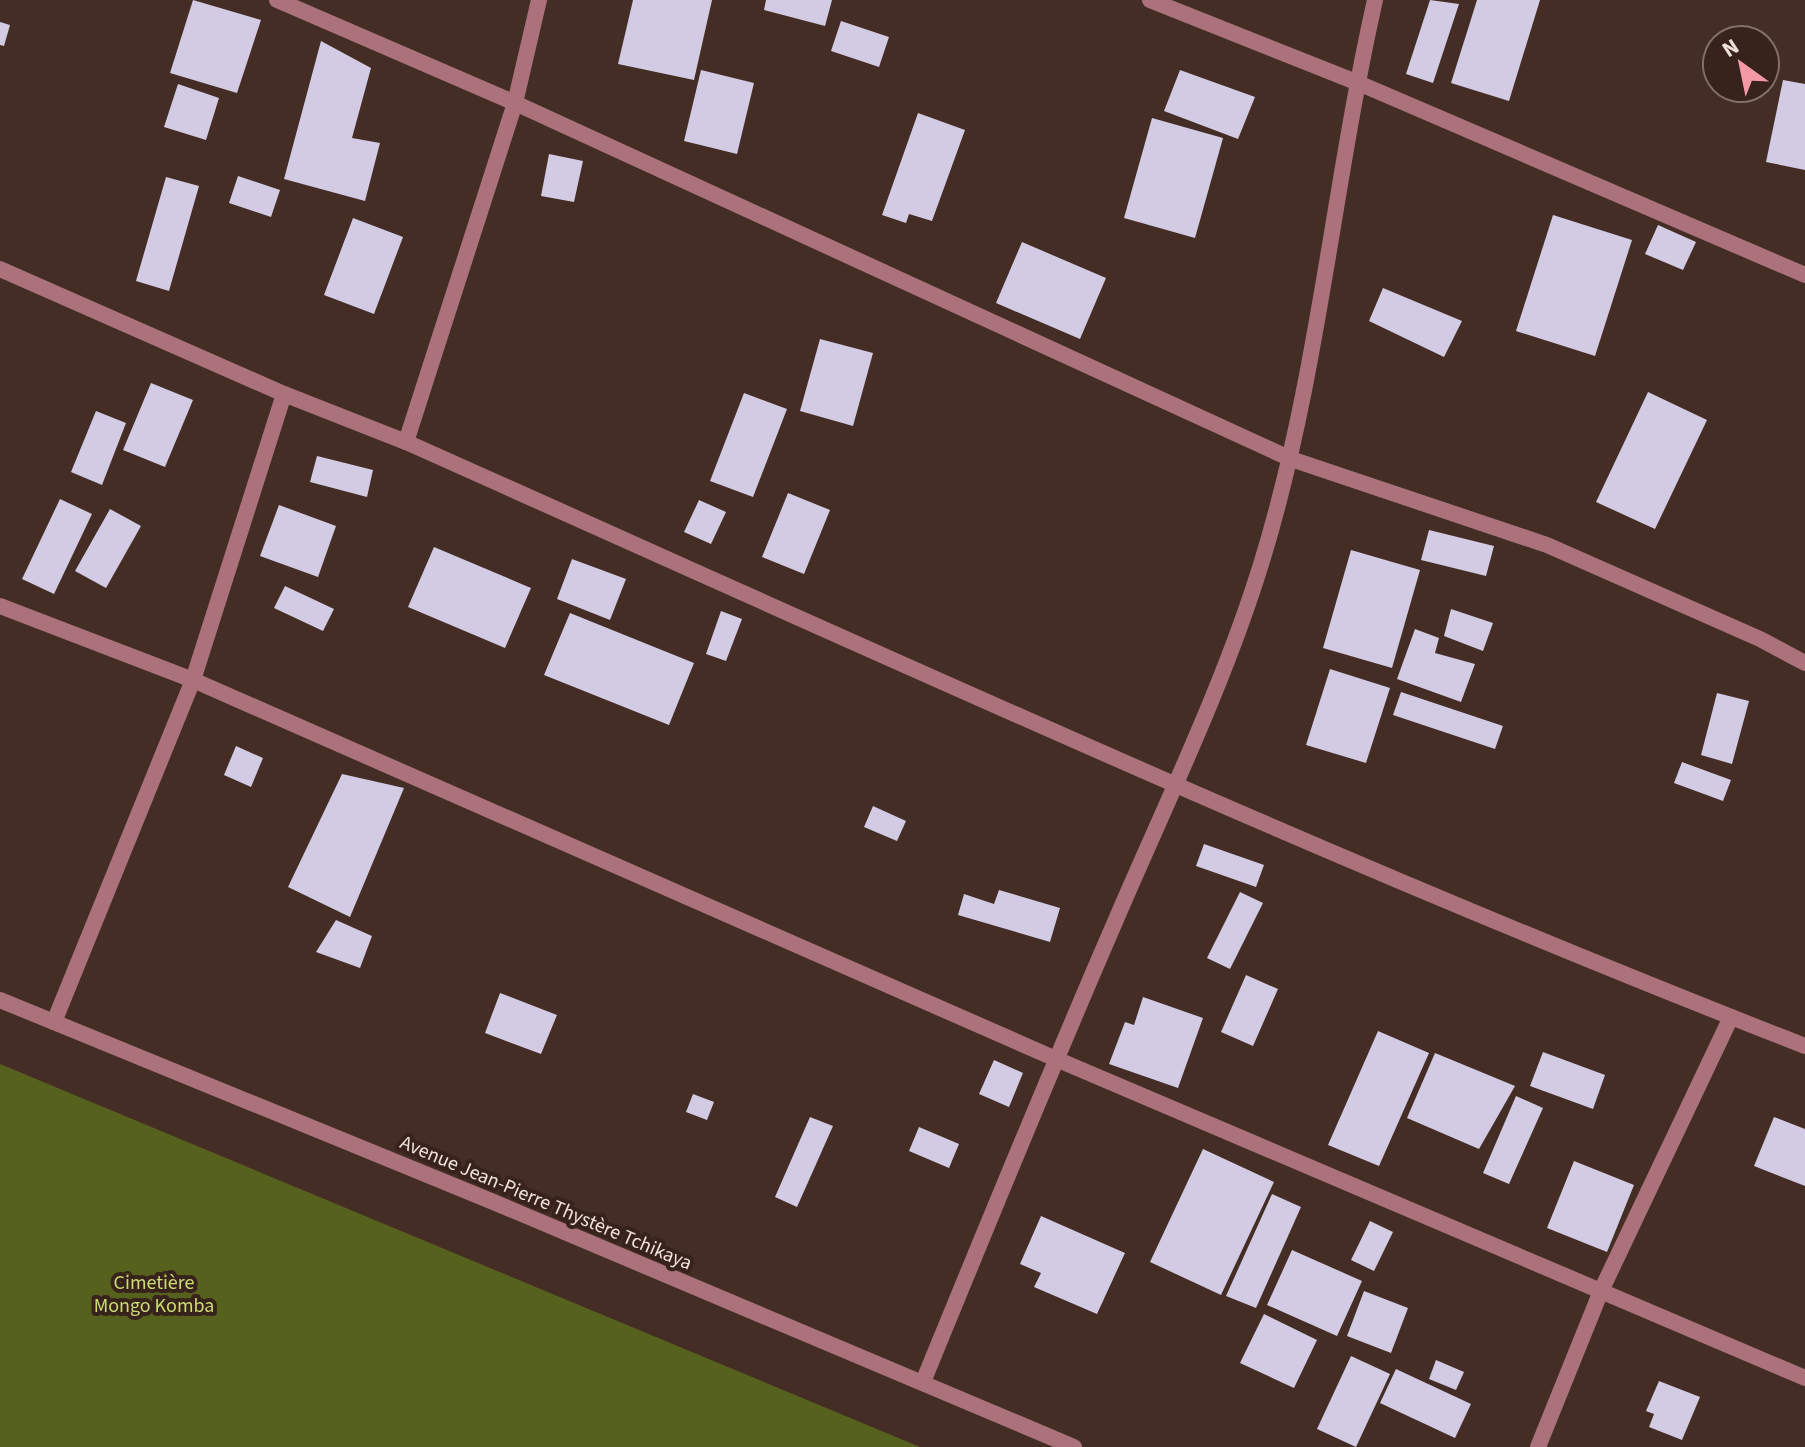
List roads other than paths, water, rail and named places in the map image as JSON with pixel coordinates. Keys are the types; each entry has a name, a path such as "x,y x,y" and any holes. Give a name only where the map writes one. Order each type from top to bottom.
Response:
{"street":[{"path":"277,0 515,103 1291,459 1547,545 1760,639 1805,663"},
{"path":"406,442 515,103 539,0"},
{"path":"1150,0 1356,82 1805,275"},
{"path":"923,1382 1056,1059 1230,653 1261,563 1291,459 1356,82 1375,0"},
{"path":"0,269 284,394 406,442 1175,784 1558,949 1805,1046"},
{"path":"54,1022 193,680 284,394"},
{"path":"0,606 193,680 1056,1059 1805,1378"},
{"name":"Avenue Jean-Pierre Thystère Tchikaya","path":"0,1000 1074,1447"},
{"path":"1538,1447 1601,1291 1731,1017"}],"park label":[{"name":"Cimetière Mongo Komba","path":"154,1294"}]}
